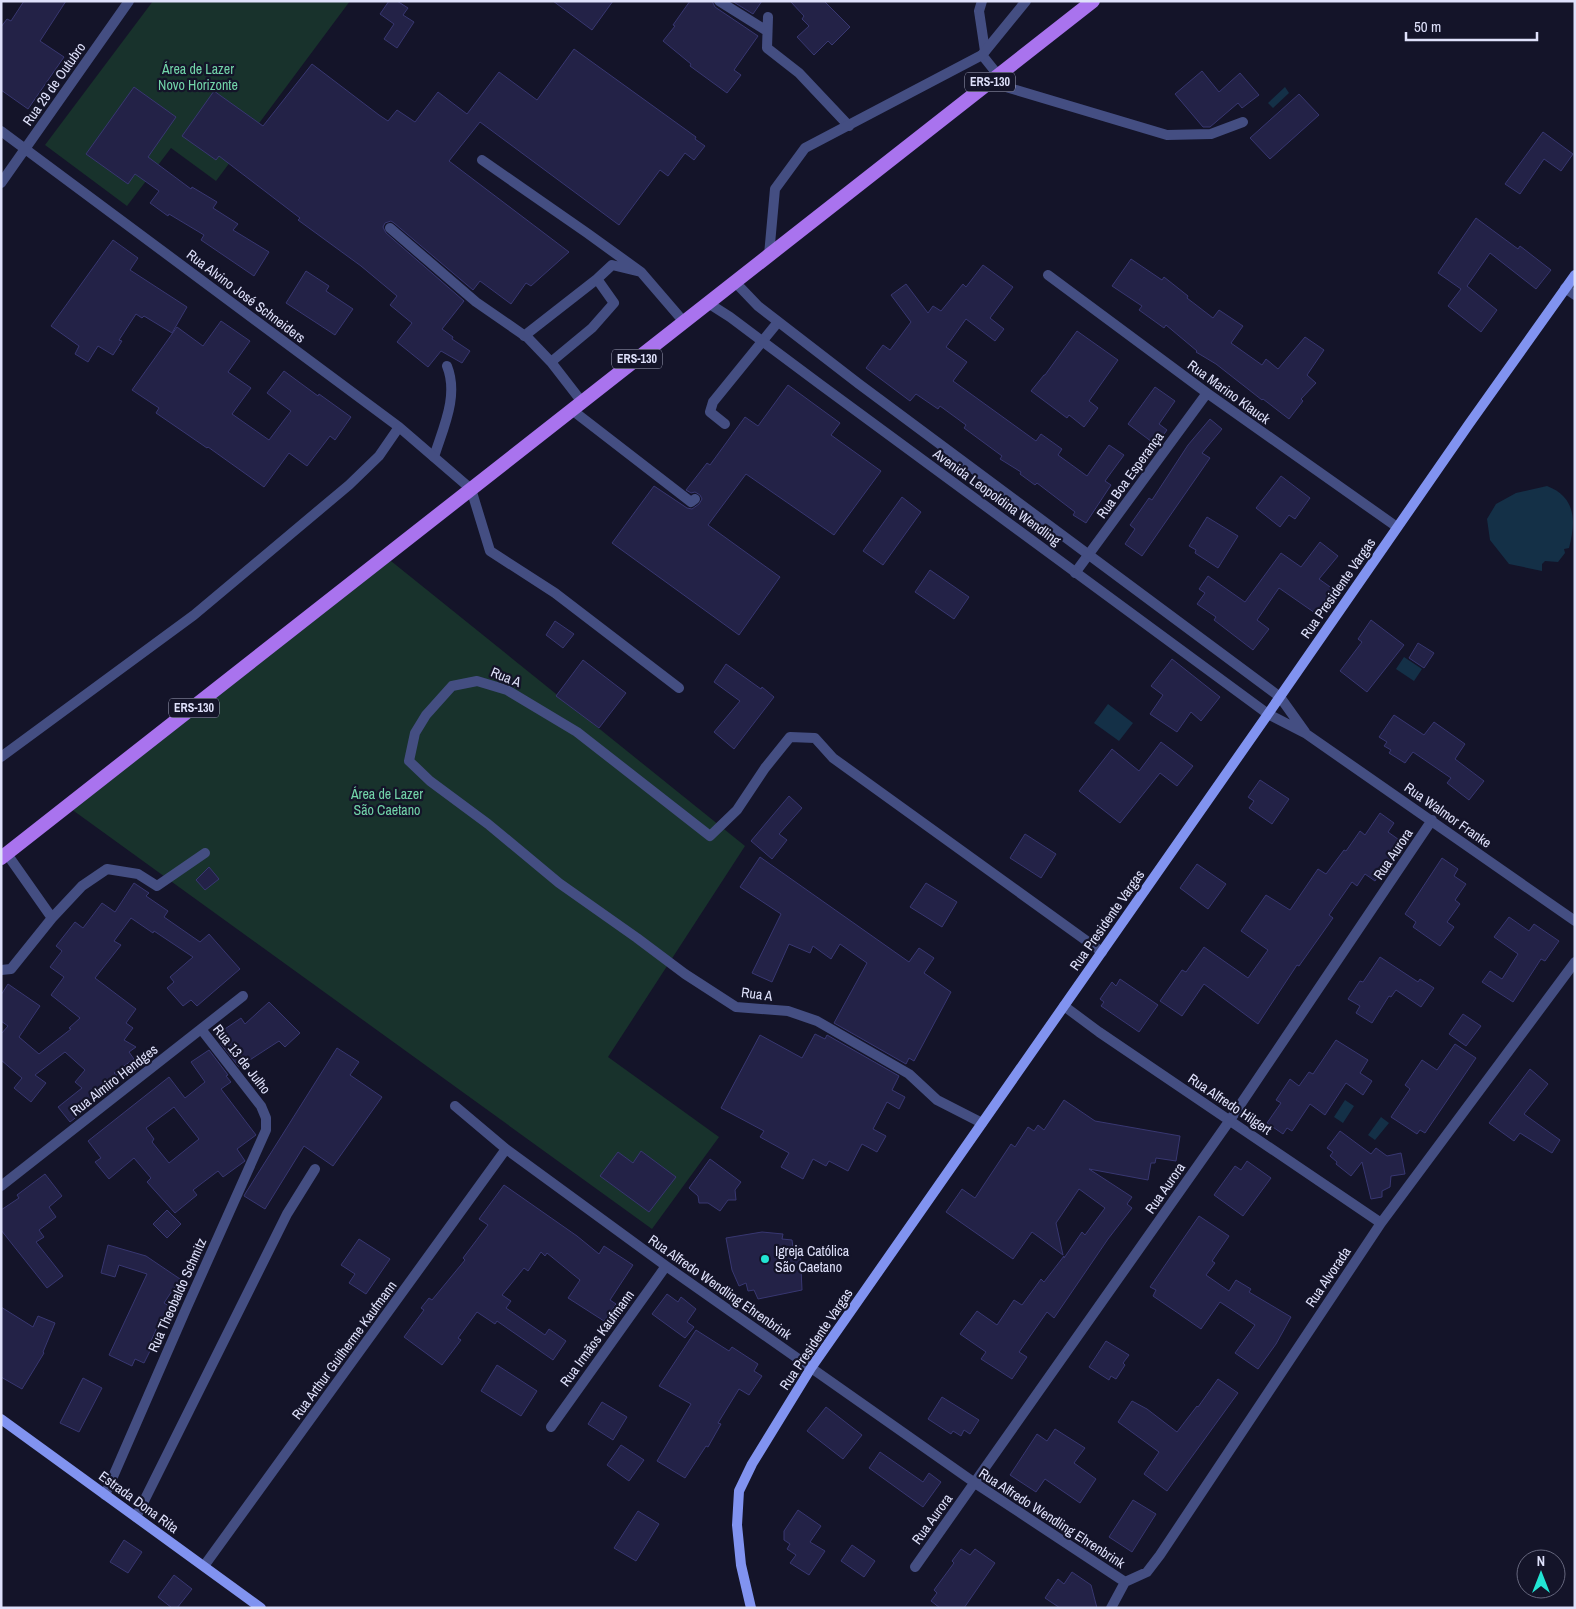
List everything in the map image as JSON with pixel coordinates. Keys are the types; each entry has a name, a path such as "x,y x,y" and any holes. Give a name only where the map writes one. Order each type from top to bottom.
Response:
{"main road":[{"name":"ERS-130","path":"4,856 1093,1"},
{"name":"Rua Presidente Vargas","path":"750,1608 741,1566 736,1525 739,1490 752,1464 811,1368 1397,527 1575,275"},
{"name":"Estrada Dona Rita","path":"1,1419 261,1608"}],"street":[{"name":"Rua 29 de Outubro","path":"1,183 129,1"},
{"path":"719,1 767,31"},
{"path":"982,1 979,11 983,53 994,79 1167,135 1211,134 1243,122"},
{"path":"770,254 775,189 806,148 983,53 1026,1"},
{"path":"768,18 767,48 799,74 849,126"},
{"name":"Rua Alvino José Schneiders","path":"1,131 399,427 471,489"},
{"path":"482,160 641,272 684,322"},
{"path":"390,228 476,302 524,336 551,362 577,406 690,502 695,499"},
{"path":"524,336 612,265 641,272"},
{"name":"Rua Marino Klauck","path":"1048,275 1207,393 1397,527"},
{"path":"551,362 592,328 614,303 597,279"},
{"name":"Avenida Leopoldina Wendling","path":"735,282 758,306 859,384 1280,697"},
{"path":"1566,288 1575,295"},
{"name":"Avenida Leopoldina Wendling","path":"708,303 730,317 1268,714"},
{"path":"725,424 710,412 713,402 778,322"},
{"path":"434,458 450,410 450,374 447,366"},
{"name":"Rua Boa Esperança","path":"1075,573 1207,393"},
{"path":"1,757 194,616 349,485 379,456 399,427"},
{"path":"471,489 490,551 555,593 679,688"},
{"name":"Rua A","path":"982,1123 937,1100 909,1074 817,1021 788,1012 736,1007 685,974 638,938 558,883 488,824 430,781 409,761 415,733 426,715 452,686 477,681 507,690 577,732 710,836 737,810 765,768 790,737 816,738 832,758 1102,952"},
{"name":"Rua Walmor Franke","path":"1280,697 1305,733"},
{"name":"Rua Walmor Franke","path":"1268,714 1305,733 1432,820 1575,922"},
{"name":"Rua Aurora","path":"914,1567 1230,1120 1432,820"},
{"path":"1,970 11,969 52,918 82,886 107,869 138,874 156,886 205,853"},
{"path":"4,856 52,918"},
{"name":"Rua Alvorada","path":"1126,1582 1147,1572 1160,1555 1381,1223 1575,962"},
{"name":"Rua Almiro Hendges","path":"1,1186 243,996"},
{"name":"Rua Alfredo Hilgert","path":"1064,1006 1099,1032 1381,1223"},
{"name":"Rua 13 de Julho","path":"201,1029 261,1106"},
{"name":"Rua Theobaldo Schmitz","path":"106,1495 266,1130 266,1118 261,1106"},
{"name":"Rua Alfredo Wendling Ehrenbrink","path":"455,1106 506,1149 666,1266 975,1483 1126,1582"},
{"name":"Rua Arthur Guilherme Kaufmann","path":"204,1566 506,1149"},
{"path":"136,1517 287,1214 315,1169"},
{"name":"Rua Irmãos Kaufmann","path":"551,1427 666,1266"},
{"path":"1111,1608 1126,1582"}],"green space":[{"name":"Área de Lazer Novo Horizonte","path":"153,1 350,1 216,181 171,148 127,206 45,145"},
{"name":"Área de Lazer São Caetano","path":"386,557 745,846 608,1057 719,1137 652,1229 67,806"}],"water":[{"path":"1285,87 1289,93 1273,108 1268,103"},
{"path":"1547,486 1564,497 1572,511 1573,528 1569,548 1564,549 1565,553 1558,562 1545,561 1542,564 1542,571 1509,564 1490,540 1487,519 1496,504 1516,493"},
{"path":"1404,657 1422,669 1414,681 1396,669"},
{"path":"1108,704 1133,723 1119,741 1094,723"},
{"path":"1345,1100 1354,1106 1343,1123 1334,1117"},
{"path":"1381,1117 1389,1123 1375,1140 1368,1135"}],"building":[{"path":"24,1 66,1 40,41 64,57 28,109 1,90 1,27 7,19 11,21"},
{"path":"389,1 397,1 408,8 403,15 414,22 397,48 384,39 394,24 380,14"},
{"path":"553,1 613,1 592,30"},
{"path":"690,1 712,1 715,7 758,36 734,70 741,75 727,93 690,66 691,64 663,41 675,26 673,25"},
{"path":"732,1 762,1 753,14"},
{"path":"790,1 824,1 850,27 832,45 828,41 814,55 797,37 809,26 802,19 804,16"},
{"path":"574,49 696,137 695,139 705,146 694,160 685,153 668,176 660,170 619,225 480,122 449,161 569,252 531,286 526,283 511,304 480,281 473,290 394,223 391,221 385,223 383,227 386,233 464,301 442,329 453,337 452,339 470,351 462,363 441,351 428,367 397,342 412,323 390,305 397,296 219,156 216,160 182,136 214,91 263,126 312,64 388,121 397,110 415,122 438,92 467,114 499,72 537,100"},
{"path":"1202,71 1219,92 1240,73 1259,95 1242,108 1238,103 1210,127 1203,127 1175,94"},
{"path":"134,87 176,117 148,157 191,189 192,187 217,202 213,208 238,224 233,230 269,252 254,276 201,240 204,235 169,214 168,216 150,203 159,191 135,174 128,184 86,154"},
{"path":"1299,94 1319,115 1270,159 1250,138"},
{"path":"1543,132 1573,154 1561,171 1544,159 1520,194 1505,184"},
{"path":"1476,218 1518,249 1520,246 1551,270 1536,289 1490,253 1467,286 1497,310 1481,332 1448,306 1461,289 1438,273"},
{"path":"113,240 138,258 130,270 187,307 172,333 144,316 142,318 136,314 119,340 122,341 113,355 98,346 88,362 75,354 79,346 51,326"},
{"path":"1131,259 1162,280 1164,277 1213,318 1219,310 1243,326 1231,343 1262,365 1266,359 1278,369 1305,337 1324,350 1307,375 1316,383 1301,399 1303,401 1289,419 1216,364 1196,352 1166,325 1164,328 1139,310 1142,306 1112,286"},
{"path":"983,265 1013,287 990,318 1004,329 995,341 966,319 946,347 967,362 953,381 1036,441 1041,434 1062,449 1058,455 1087,476 1109,445 1124,455 1105,481 1111,485 1086,523 1073,515 1075,512 1037,483 1035,485 1020,474 1021,472 1000,459 1002,456 964,428 966,425 940,406 938,409 916,394 910,401 866,368 883,345 890,350 911,322 891,295 906,284 928,313 933,306 941,311 963,284 966,287"},
{"path":"306,271 329,286 326,291 353,309 335,335 286,303"},
{"path":"221,321 250,341 228,372 251,388 232,414 269,440 291,411 267,393 284,371 351,417 335,440 330,436 307,466 289,453 264,487 156,413 159,408 132,390 177,327 203,346"},
{"path":"1077,331 1118,360 1089,401 1098,408 1084,427 1069,415 1067,418 1031,391"},
{"path":"788,385 840,423 831,435 881,471 834,535 746,474 708,525 780,577 739,635 612,543 654,486 687,508 692,509 699,504 702,499 700,495 686,490 707,463 710,465 745,417 758,426"},
{"path":"1155,387 1175,401 1159,424 1167,430 1156,445 1128,424"},
{"path":"1210,419 1222,429 1202,453 1210,458 1142,556 1125,544 1135,529 1130,525 1149,498 1152,500 1188,445"},
{"path":"1281,476 1310,498 1295,519 1289,515 1280,527 1256,508"},
{"path":"902,497 921,512 883,565 863,551"},
{"path":"1207,517 1238,536 1218,568 1195,553 1196,550 1189,546"},
{"path":"1320,542 1338,556 1319,579 1333,589 1315,613 1279,588 1257,620 1269,629 1253,650 1214,620 1216,617 1197,604 1205,593 1199,589 1208,576 1245,602 1281,553 1301,567"},
{"path":"930,570 969,597 954,619 915,592"},
{"path":"1371,620 1404,645 1367,692 1340,671 1362,642 1358,639"},
{"path":"555,621 574,634 563,648 546,635"},
{"path":"1418,643 1434,653 1424,668 1409,658"},
{"path":"1172,659 1220,697 1201,721 1191,712 1177,732 1150,714 1163,695 1151,686"},
{"path":"583,660 626,693 599,728 556,696"},
{"path":"726,664 774,697 734,749 714,732 740,701 714,682"},
{"path":"1394,715 1424,735 1434,722 1465,744 1455,759 1484,781 1469,800 1447,783 1451,778 1413,752 1405,763 1389,753 1391,750 1384,746 1387,742 1379,737"},
{"path":"1161,742 1193,766 1177,786 1160,773 1120,823 1079,791 1112,749 1139,771"},
{"path":"1260,780 1289,799 1272,824 1249,808 1254,801 1248,797"},
{"path":"789,796 802,808 779,834 787,840 772,859 751,841"},
{"path":"1380,813 1394,823 1388,832 1402,842 1375,881 1365,874 1357,886 1352,882 1329,915 1333,918 1299,966 1297,965 1258,1024 1204,984 1182,1016 1160,1001 1182,970 1186,972 1204,947 1248,978 1268,950 1241,931 1266,895 1290,910 1318,869 1326,874 1360,831 1365,835"},
{"path":"1025,834 1056,854 1041,878 1010,858"},
{"path":"760,857 909,962 919,948 934,958 924,973 951,992 914,1061 909,1058 906,1064 834,1023 867,963 840,944 831,959 813,946 810,953 789,944 772,982 752,973 781,914 740,887"},
{"path":"1442,858 1458,869 1454,876 1466,884 1455,900 1460,904 1447,922 1454,927 1440,946 1413,927 1416,922 1405,914"},
{"path":"1197,864 1226,884 1208,909 1180,888"},
{"path":"209,867 219,879 205,890 196,880"},
{"path":"134,883 149,893 146,896 168,911 164,917 200,942 209,934 240,969 197,1006 191,1000 183,1006 167,988 174,982 170,977 193,957 131,918 114,941 121,945 95,978 136,1009 126,1023 133,1028 124,1040 136,1047 129,1052 134,1059 114,1073 117,1075 88,1108 70,1122 58,1107 82,1088 75,1082 85,1070 65,1052 35,1075 46,1083 31,1102 14,1088 22,1078 1,1060 1,1034 8,1026 1,1021 1,995 8,984 40,1006 19,1037 39,1054 71,1029 69,1028 80,1018 51,995 64,977 50,967 62,951 56,946 75,922 83,928 102,903 115,912"},
{"path":"926,883 957,902 942,927 910,907"},
{"path":"1509,917 1529,931 1534,924 1559,941 1545,961 1541,959 1513,1002 1482,982 1490,971 1502,979 1518,954 1494,937"},
{"path":"1380,957 1418,982 1420,979 1434,988 1421,1007 1396,990 1391,997 1389,996 1372,1023 1356,1013 1360,1006 1348,999 1360,981 1363,982"},
{"path":"1120,979 1158,1005 1139,1032 1101,1006 1104,1002 1100,999 1112,982 1116,986"},
{"path":"269,1002 300,1033 285,1047 279,1041 239,1067 220,1043 224,1040 219,1033 241,1018 245,1024"},
{"path":"1463,1014 1481,1026 1466,1046 1449,1034"},
{"path":"815,1034 825,1039 827,1035 899,1076 892,1090 905,1097 899,1109 887,1102 873,1129 886,1136 877,1152 862,1144 848,1171 829,1161 826,1166 813,1159 803,1179 781,1167 789,1153 760,1137 764,1131 721,1108 760,1035 802,1058"},
{"path":"1336,1040 1368,1060 1360,1073 1372,1081 1363,1095 1346,1083 1325,1115 1310,1104 1292,1131 1287,1128 1283,1134 1267,1123 1281,1103 1276,1100 1290,1079 1299,1086 1309,1072 1313,1074"},
{"path":"1455,1044 1476,1058 1425,1133 1420,1130 1417,1134 1391,1117 1410,1089 1405,1085 1422,1060 1437,1070"},
{"path":"337,1048 359,1062 350,1075 382,1097 333,1166 304,1146 265,1209 244,1196"},
{"path":"209,1050 231,1082 221,1089 256,1135 237,1149 245,1161 223,1177 218,1171 193,1190 197,1195 175,1213 147,1182 151,1178 134,1158 109,1179 95,1162 101,1158 88,1141 169,1077 185,1098 205,1082 191,1062","holes":["174,1107 199,1139 169,1163 152,1142 154,1139 146,1128"]},
{"path":"1530,1069 1548,1084 1524,1114 1560,1140 1552,1153 1520,1133 1514,1141 1489,1123"},
{"path":"1064,1100 1095,1121 1180,1136 1176,1161 1156,1158 1155,1163 1151,1163 1148,1180 1089,1169 1132,1197 1127,1204 1132,1208 1108,1239 1054,1318 1047,1312 1019,1352 1027,1357 1012,1379 981,1359 986,1352 960,1334 977,1311 997,1325 1014,1300 1022,1305 1041,1279 1044,1282 1082,1232 1085,1235 1105,1208 1079,1189 1056,1223 1063,1255 1032,1232 1013,1259 946,1212 962,1189 975,1198 1011,1144 1015,1147 1028,1127 1034,1131 1038,1125 1044,1130"},
{"path":"1340,1131 1371,1154 1376,1148 1387,1156 1401,1153 1405,1174 1391,1176 1390,1187 1382,1191 1382,1197 1371,1199 1362,1162 1351,1176 1336,1164 1337,1162 1330,1156 1333,1152 1327,1148"},
{"path":"641,1151 676,1177 649,1212 600,1176 618,1152 633,1163"},
{"path":"710,1159 741,1182 735,1190 736,1200 728,1200 720,1211 708,1203 699,1203 698,1196 689,1188"},
{"path":"1247,1161 1271,1178 1243,1216 1214,1195 1235,1166 1241,1170"},
{"path":"45,1174 62,1196 49,1207 56,1217 39,1230 44,1237 36,1242 63,1276 47,1288 1,1230 1,1210 19,1198 17,1195"},
{"path":"504,1185 577,1236 599,1254 604,1246 633,1265 610,1300 616,1304 604,1321 568,1298 580,1280 547,1253 545,1256 541,1252 528,1271 524,1268 502,1295 511,1301 506,1308 545,1335 549,1329 566,1341 553,1360 497,1321 495,1324 477,1312 458,1338 461,1340 442,1365 404,1337 424,1310 421,1308 429,1298 432,1300 465,1260 463,1258 488,1225 479,1219"},
{"path":"167,1210 181,1224 167,1238 153,1224"},
{"path":"1199,1216 1229,1236 1212,1261 1215,1263 1206,1275 1229,1291 1236,1280 1251,1289 1249,1292 1291,1317 1276,1344 1258,1369 1235,1353 1255,1325 1220,1302 1201,1329 1153,1296 1156,1290 1150,1287"},
{"name":"Igreja Católica São Caetano","path":"762,1232 783,1234 782,1239 792,1240 793,1248 800,1246 802,1290 758,1299 754,1290 748,1291 746,1283 739,1286 732,1270 726,1238"},
{"path":"359,1239 390,1259 366,1294 349,1283 355,1274 341,1265"},
{"path":"108,1245 146,1256 183,1281 182,1283 178,1282 164,1303 169,1306 147,1350 150,1351 144,1363 135,1359 132,1366 109,1355 147,1274 119,1265 115,1277 101,1273"},
{"path":"667,1294 678,1302 681,1297 696,1309 687,1322 694,1327 685,1338 652,1314"},
{"path":"1,1307 33,1327 38,1316 55,1323 44,1353 22,1389 1,1377"},
{"path":"696,1330 729,1351 732,1347 758,1364 754,1371 762,1376 749,1395 739,1389 718,1423 721,1424 708,1447 706,1446 685,1478 657,1461 691,1404 659,1386"},
{"path":"1106,1341 1129,1355 1116,1379 1111,1376 1109,1380 1089,1367"},
{"path":"497,1365 537,1391 521,1416 481,1391"},
{"path":"83,1378 102,1388 79,1432 60,1423"},
{"path":"1218,1379 1238,1393 1167,1491 1144,1474 1159,1452 1118,1422 1132,1401 1147,1409 1177,1432"},
{"path":"942,1397 979,1420 970,1434 964,1430 961,1436 953,1431 951,1434 928,1419"},
{"path":"602,1402 627,1417 613,1440 588,1424"},
{"path":"826,1407 862,1435 843,1459 807,1431"},
{"path":"1055,1429 1085,1448 1074,1463 1096,1479 1080,1503 1045,1479 1036,1492 1010,1475 1037,1434 1047,1441"},
{"path":"621,1445 644,1460 629,1481 607,1465"},
{"path":"880,1452 923,1482 929,1473 941,1482 923,1507 869,1468"},
{"path":"1133,1500 1156,1514 1132,1552 1109,1537"},
{"path":"798,1510 821,1526 810,1542 825,1551 809,1575 790,1563 796,1555 787,1549 790,1544 784,1540 784,1531"},
{"path":"638,1511 659,1524 636,1561 614,1548"},
{"path":"124,1540 142,1552 128,1573 110,1562"},
{"path":"852,1545 875,1561 864,1577 841,1561"},
{"path":"961,1549 970,1555 975,1549 995,1563 964,1608 940,1608 931,1601 937,1593 934,1590 954,1563 952,1561"},
{"path":"1072,1572 1091,1585 1097,1608 1060,1608 1045,1598 1058,1579 1064,1584"},
{"path":"174,1575 192,1589 177,1608 172,1608 158,1597"}],"place":[{"name":"Igreja Católica São Caetano","path":"765,1259"}]}
